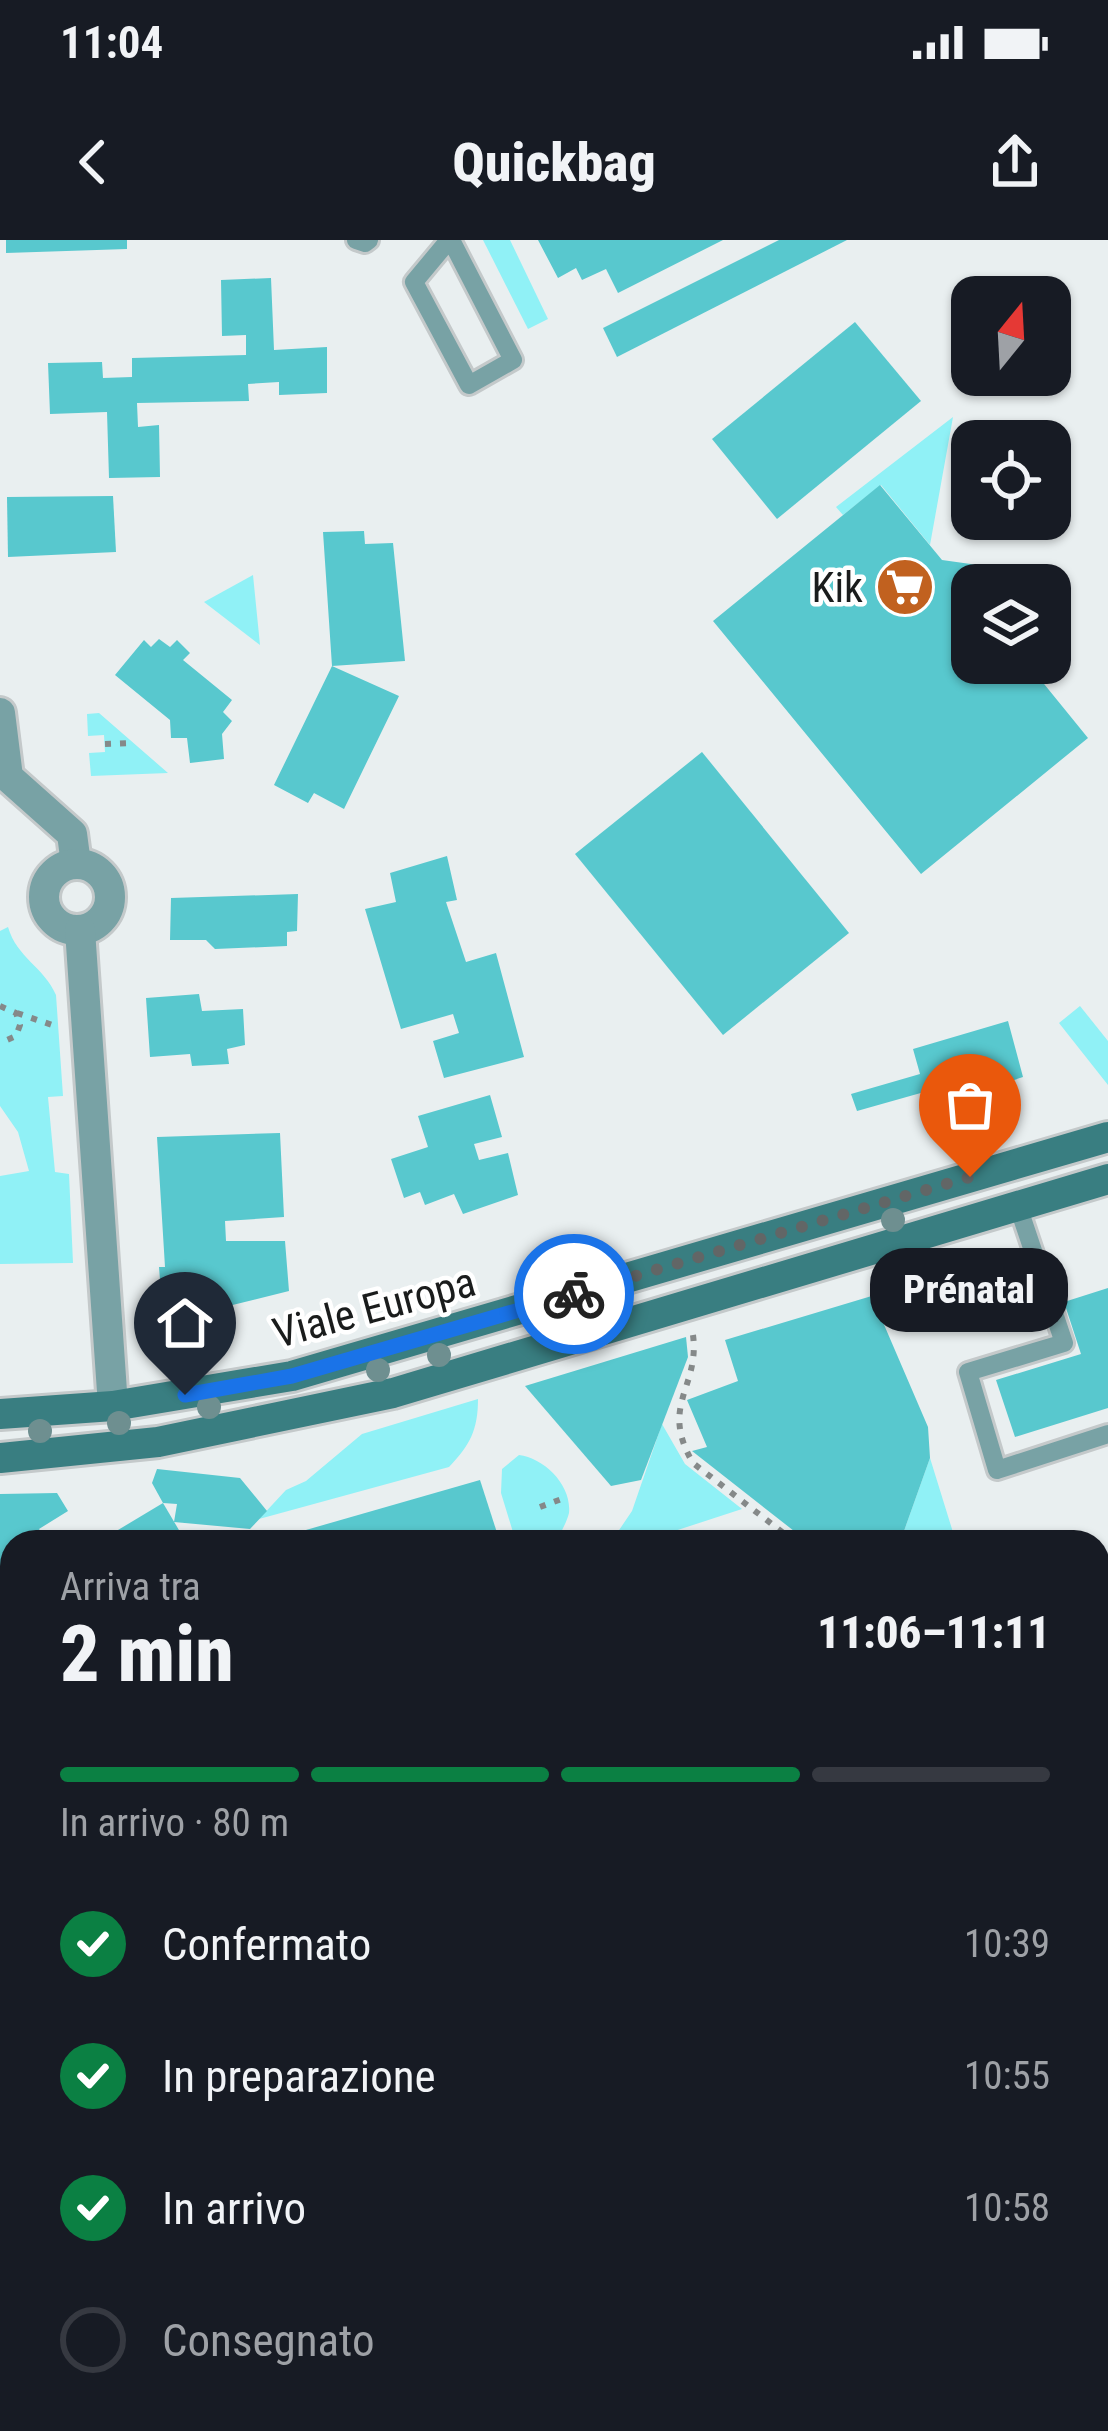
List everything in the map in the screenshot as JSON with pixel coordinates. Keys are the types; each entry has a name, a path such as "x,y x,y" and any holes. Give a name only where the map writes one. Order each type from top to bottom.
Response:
{"main road":[{"name":"Viale Europa","path":"0,1414 113,1406 292,1376 1108,1137"},
{"name":"Viale Europa","path":"0,1458 158,1442 393,1393 1108,1179"}],"street":[{"path":"0,713 8,777 72,834 76,864"},
{"path":"76,864 100,873 109,892 106,913 80,930 58,925 50,917 44,896 51,876 76,864"},
{"path":"80,930 113,1406"}],"lane":[{"path":"356,240 369,240"},
{"path":"450,240 513,360 469,386 414,283 450,240"},
{"path":"1018,1206 1064,1343 968,1372 997,1470 1108,1434"}],"path":[{"path":"105,744 134,743"},
{"path":"0,1006 59,1027"},
{"path":"0,1043 10,1041 19,1031 16,1013"},
{"path":"693,1335 696,1358 677,1416 685,1448 693,1463 780,1530"},
{"path":"540,1507 567,1498"}],"shaded area":[{"path":"483,240 510,240 548,319 528,329"},
{"path":"953,417 930,545 881,485 843,515 836,507"},
{"path":"253,575 260,645 204,602"},
{"path":"99,713 168,773 91,776 89,753 105,752 104,735 88,736 87,714"},
{"path":"8,927 56,995 63,1096 48,1097 55,1172 69,1174 73,1263 0,1264 0,1176 29,1171 18,1132 0,1106 0,931"},
{"path":"1080,1006 1108,1041 1108,1085 1059,1023"},
{"path":"478,1399 471,1436 449,1467 259,1519 286,1490 306,1481 362,1434"},
{"path":"662,1424 685,1464 742,1509 678,1530 619,1530 632,1511"},
{"path":"519,1455 547,1467 561,1483 569,1503 562,1530 512,1530 501,1493 502,1469"},
{"path":"930,1458 952,1530 904,1530"}],"building":[{"path":"6,240 127,240 127,249 6,253"},
{"path":"538,240 723,240 618,293 606,269 582,280 576,268 558,278"},
{"path":"779,240 847,240 617,357 603,328"},
{"path":"271,278 274,350 327,347 327,393 279,395 279,382 248,384 249,401 137,403 138,427 159,425 160,477 109,478 107,412 50,414 48,363 102,362 103,378 132,377 132,358 246,355 246,335 222,336 221,280"},
{"path":"855,322 921,401 777,519 712,439"},
{"path":"880,485 942,560 971,564 951,564 951,684 1044,684 1088,738 921,874 713,621"},
{"path":"113,496 116,552 8,557 7,497"},
{"path":"364,531 365,544 393,543 405,661 332,666 323,532"},
{"path":"159,639 170,647 177,640 190,653 183,660 232,700 223,712 232,721 222,734 224,759 190,763 187,738 171,738 170,720 115,675 144,640 151,647"},
{"path":"332,666 399,696 344,809 314,793 308,803 274,785"},
{"path":"702,752 849,933 723,1035 575,854"},
{"path":"447,856 457,900 446,902 466,962 496,953 524,1057 444,1078 433,1041 459,1033 453,1014 401,1029 365,909 396,902 390,873"},
{"path":"298,894 297,931 287,932 287,946 215,949 206,940 170,940 171,898"},
{"path":"199,994 202,1011 243,1009 245,1045 227,1049 229,1064 192,1066 190,1054 150,1057 146,998"},
{"path":"1008,1021 1023,1077 954,1100 949,1085 857,1111 851,1094 920,1074 913,1049"},
{"path":"490,1095 502,1137 474,1144 479,1160 508,1153 518,1195 463,1214 454,1194 425,1205 420,1192 404,1198 391,1159 428,1147 418,1116"},
{"path":"280,1133 284,1217 225,1221 226,1241 285,1241 289,1291 204,1312 203,1305 162,1306 159,1267 165,1267 157,1137"},
{"path":"964,1265 970,1284 987,1279 995,1304 929,1323 921,1298 936,1294 930,1274"},
{"path":"1108,1288 1108,1408 1015,1437 996,1380 1081,1354 1064,1302"},
{"path":"875,1295 928,1427 930,1458 904,1530 793,1530 692,1451 707,1447 687,1400 738,1381 725,1340"},
{"path":"686,1337 688,1357 641,1480 611,1486 525,1386"},
{"path":"157,1469 240,1478 267,1511 250,1529 174,1522 177,1504 163,1503 152,1483"},
{"path":"480,1480 496,1530 306,1530"},
{"path":"57,1493 68,1511 40,1530 0,1530 0,1494"},
{"path":"163,1503 179,1530 118,1530"}],"way so far":[{"path":"574,1294 970,1177"}],"place":[{"name":"Kik","path":"905,587"},
{"name":"Prénatal","path":"970,1177"}],"route":[{"path":"185,1395 292,1376 574,1294"}]}
